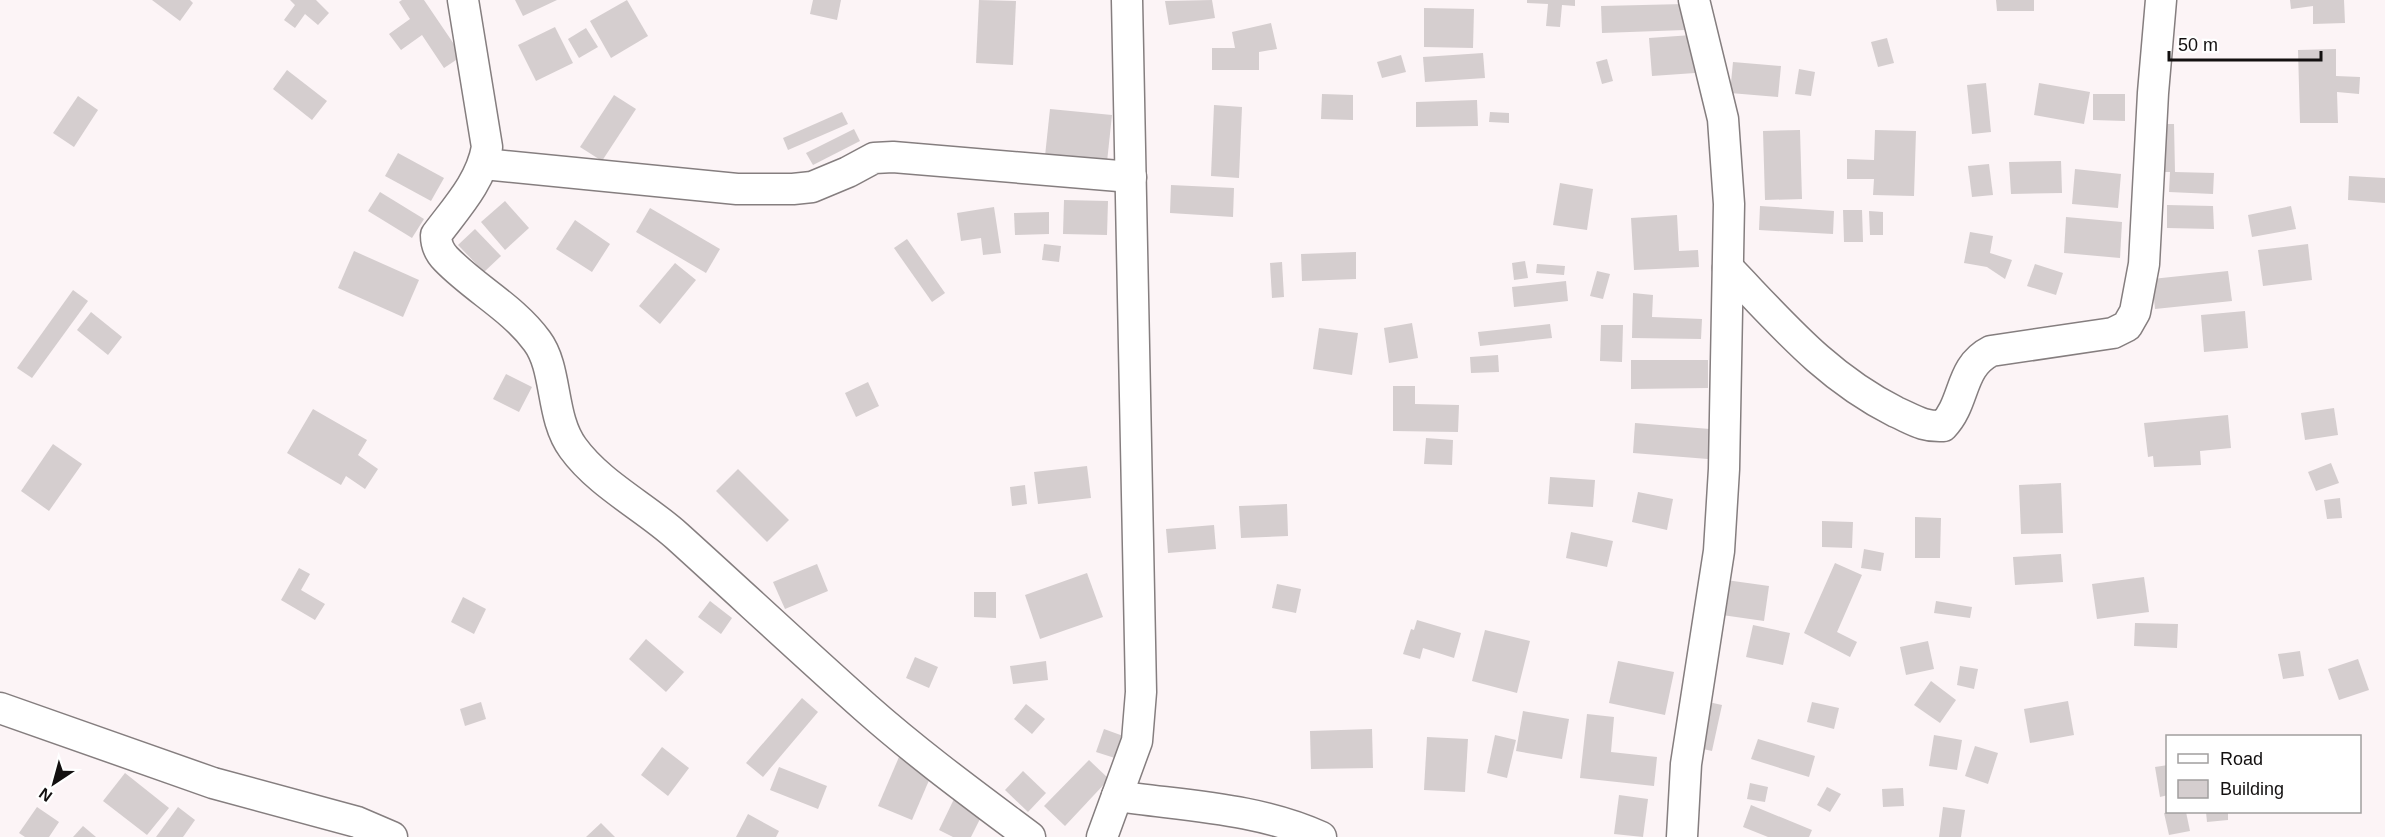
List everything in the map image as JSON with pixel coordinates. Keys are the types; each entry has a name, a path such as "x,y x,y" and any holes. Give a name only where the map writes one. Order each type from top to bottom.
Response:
{"street":[{"path":"463,0 487,147 484,164 472,187 436,235 436,246 446,259 507,309 539,343 548,368 560,422 573,448 602,477 673,532 866,708 925,757 1030,837"},
{"path":"1102,837 1137,741 1141,692 1127,0"},
{"path":"1682,837 1686,764 1719,551 1724,469 1730,204 1723,119 1694,0"},
{"path":"1728,268 1822,364 1869,398 1927,427 1943,426 1953,416 1968,372 1979,357 1991,351 2113,333 2127,326 2135,312 2144,264 2153,93 2161,0"},
{"path":"484,164 737,189 812,187 874,158 893,157 1131,177"},
{"path":"4,718 213,783 357,822 392,837"},
{"path":"1117,796 1263,816 1300,827 1321,837"}],"building":[{"path":"152,0 190,0 193,3 180,21"},
{"path":"290,0 316,0 329,13 318,25 305,14 295,28 284,20 295,5"},
{"path":"424,0 462,56 444,68 422,35 401,50 389,34 410,19 399,2"},
{"path":"515,0 557,0 523,16"},
{"path":"627,0 648,36 611,58 590,21"},
{"path":"813,0 841,0 837,20 810,14"},
{"path":"979,0 1016,1 1013,65 976,63"},
{"path":"1212,0 1215,18 1169,25 1165,1"},
{"path":"1527,0 1575,0 1575,6 1562,5 1560,27 1546,26 1548,4 1527,3"},
{"path":"1996,0 2034,0 2034,11 1997,11"},
{"path":"2290,0 2344,0 2345,23 2313,24 2313,6 2291,9"},
{"path":"1684,4 1685,30 1602,33 1601,6"},
{"path":"1424,8 1474,9 1473,48 1424,47"},
{"path":"1271,23 1277,49 1259,52 1259,70 1212,70 1212,48 1235,48 1232,32"},
{"path":"555,27 573,63 536,81 518,45"},
{"path":"586,28 598,47 579,58 568,39"},
{"path":"1692,35 1695,73 1652,76 1649,38"},
{"path":"1887,38 1894,63 1878,67 1871,42"},
{"path":"2336,49 2336,76 2360,77 2359,94 2337,92 2338,123 2300,123 2298,50"},
{"path":"1483,53 1485,78 1425,82 1423,57"},
{"path":"1401,55 1406,72 1382,78 1377,62"},
{"path":"1607,59 1613,81 1602,84 1596,62"},
{"path":"1733,62 1781,66 1778,97 1730,93"},
{"path":"1799,69 1815,72 1811,96 1795,94"},
{"path":"287,70 327,101 312,120 273,89"},
{"path":"1986,83 1991,132 1972,134 1967,85"},
{"path":"2039,83 2090,92 2084,124 2034,115"},
{"path":"1322,94 1353,95 1353,120 1321,119"},
{"path":"2093,94 2125,94 2125,121 2093,120"},
{"path":"614,95 636,109 602,161 580,147"},
{"path":"78,96 98,110 74,147 53,133"},
{"path":"1477,100 1478,126 1416,127 1416,102"},
{"path":"1214,105 1242,107 1239,178 1211,176"},
{"path":"1050,109 1112,115 1107,162 1045,156"},
{"path":"842,112 848,124 788,150 783,138"},
{"path":"1490,112 1509,113 1509,123 1489,122"},
{"path":"2155,124 2174,124 2175,172 2214,173 2213,194 2169,192 2170,172 2157,172"},
{"path":"854,129 860,141 813,165 806,153"},
{"path":"1800,130 1802,199 1765,200 1763,131"},
{"path":"1875,130 1916,131 1914,196 1873,195 1874,179 1847,179 1847,159 1874,160"},
{"path":"398,153 444,178 431,201 385,176"},
{"path":"2061,161 2062,193 2011,194 2009,162"},
{"path":"1989,164 1993,195 1972,197 1968,166"},
{"path":"2075,169 2121,174 2118,208 2072,204"},
{"path":"2349,176 2385,178 2385,203 2348,200"},
{"path":"1560,183 1593,189 1587,230 1553,225"},
{"path":"1171,185 1234,188 1233,217 1170,213"},
{"path":"380,192 424,219 412,238 368,211"},
{"path":"1064,200 1108,201 1107,235 1063,234"},
{"path":"505,201 529,228 505,250 481,222"},
{"path":"2167,205 2213,206 2214,229 2167,228"},
{"path":"1760,206 1834,211 1833,234 1759,230"},
{"path":"2291,206 2296,229 2252,237 2248,215"},
{"path":"994,207 1001,253 983,255 981,238 961,241 957,213"},
{"path":"650,208 720,249 706,273 636,232"},
{"path":"1843,210 1862,210 1863,242 1844,242"},
{"path":"1869,211 1883,212 1883,235 1870,235"},
{"path":"1049,212 1049,234 1015,235 1014,213"},
{"path":"1677,215 1679,251 1698,250 1699,267 1634,270 1631,218"},
{"path":"2066,217 2122,222 2120,258 2064,253"},
{"path":"575,220 610,244 592,272 556,249"},
{"path":"475,229 501,256 484,272 458,245"},
{"path":"1970,232 1993,236 1990,253 2012,260 2005,279 1987,267 1964,263"},
{"path":"907,239 945,293 932,302 894,248"},
{"path":"1044,244 1061,246 1059,262 1042,260"},
{"path":"2308,244 2312,280 2263,286 2258,250"},
{"path":"354,251 419,280 403,317 338,288"},
{"path":"1356,252 1356,279 1302,281 1301,254"},
{"path":"1525,261 1528,278 1514,280 1512,263"},
{"path":"1282,262 1284,297 1272,298 1270,263"},
{"path":"675,263 696,280 660,324 639,306"},
{"path":"1537,264 1565,266 1564,275 1536,273"},
{"path":"2035,264 2063,273 2056,295 2027,286"},
{"path":"1597,271 1610,274 1603,299 1590,296"},
{"path":"2228,271 2232,301 2155,309 2152,279"},
{"path":"1566,281 1568,301 1514,307 1512,287"},
{"path":"73,290 88,301 32,378 17,368"},
{"path":"1633,293 1653,295 1652,317 1702,319 1701,339 1632,338"},
{"path":"2245,311 2248,348 2204,352 2201,315"},
{"path":"91,312 122,337 108,355 77,330"},
{"path":"1412,323 1418,358 1389,363 1384,328"},
{"path":"1550,324 1552,338 1480,346 1478,332"},
{"path":"1601,325 1623,325 1622,362 1600,361"},
{"path":"1319,328 1358,333 1352,375 1313,369"},
{"path":"1498,355 1499,372 1471,373 1470,357"},
{"path":"1631,360 1708,360 1708,388 1631,389"},
{"path":"506,374 532,387 519,412 493,399"},
{"path":"868,382 879,406 856,417 845,393"},
{"path":"1393,386 1415,386 1415,404 1459,405 1458,432 1393,431"},
{"path":"2334,408 2338,435 2305,440 2301,413"},
{"path":"313,409 367,440 358,455 378,469 365,489 346,476 341,485 287,453"},
{"path":"2228,415 2231,448 2200,451 2201,465 2154,467 2153,456 2148,457 2144,423"},
{"path":"1635,423 1710,429 1708,459 1633,453"},
{"path":"1426,438 1453,440 1452,465 1424,464"},
{"path":"53,444 82,464 49,511 21,491"},
{"path":"2331,463 2339,483 2316,491 2308,472"},
{"path":"1087,466 1091,498 1038,504 1034,472"},
{"path":"738,469 789,520 767,542 716,491"},
{"path":"1550,477 1595,480 1593,507 1548,504"},
{"path":"2061,483 2063,533 2021,534 2019,485"},
{"path":"1025,485 1027,504 1012,506 1010,487"},
{"path":"1638,492 1673,499 1667,530 1632,522"},
{"path":"2340,498 2342,518 2327,519 2324,500"},
{"path":"1287,504 1288,536 1241,538 1239,506"},
{"path":"1915,517 1941,518 1940,558 1915,558"},
{"path":"1822,521 1853,522 1852,548 1822,547"},
{"path":"1214,525 1216,549 1168,553 1166,529"},
{"path":"1571,532 1613,541 1607,567 1566,558"},
{"path":"1864,549 1884,553 1881,571 1861,568"},
{"path":"2061,554 2063,582 2015,585 2013,557"},
{"path":"1835,563 1862,575 1837,632 1857,642 1850,657 1804,633"},
{"path":"817,564 828,591 785,609 773,582"},
{"path":"299,568 310,574 301,590 325,604 315,620 281,600"},
{"path":"1087,573 1103,617 1040,639 1025,595"},
{"path":"2144,577 2149,612 2097,619 2092,584"},
{"path":"1726,580 1769,586 1764,621 1722,615"},
{"path":"1277,584 1301,589 1296,613 1272,608"},
{"path":"974,592 996,592 996,618 974,617"},
{"path":"463,597 486,609 474,634 451,622"},
{"path":"710,601 732,618 721,634 698,617"},
{"path":"1936,601 1972,607 1970,618 1934,613"},
{"path":"1417,620 1461,633 1454,658 1423,648 1420,659 1403,654 1411,629 1414,630"},
{"path":"2135,623 2178,624 2177,648 2134,646"},
{"path":"1753,625 1790,633 1783,665 1746,657"},
{"path":"1485,630 1530,641 1517,693 1472,681"},
{"path":"646,639 684,672 666,692 629,659"},
{"path":"1928,641 1934,669 1906,675 1900,647"},
{"path":"2300,651 2304,676 2283,679 2278,654"},
{"path":"915,657 938,667 929,688 906,678"},
{"path":"2358,659 2369,690 2339,700 2328,669"},
{"path":"1046,661 1048,680 1013,684 1010,666"},
{"path":"1618,661 1674,672 1665,715 1609,703"},
{"path":"1960,666 1978,669 1974,689 1957,685"},
{"path":"1931,681 1956,700 1940,723 1914,705"},
{"path":"802,698 818,712 763,777 746,763"},
{"path":"1704,701 1722,705 1712,751 1694,747"},
{"path":"2068,701 2074,735 2030,743 2024,709"},
{"path":"481,702 486,719 465,726 460,709"},
{"path":"1812,702 1839,708 1834,729 1807,722"},
{"path":"1026,704 1045,719 1032,734 1014,719"},
{"path":"1523,711 1569,719 1562,759 1516,751"},
{"path":"1587,714 1614,717 1611,752 1657,757 1654,786 1580,778"},
{"path":"1104,729 1126,737 1118,759 1096,752"},
{"path":"1372,729 1373,768 1311,769 1310,731"},
{"path":"1495,735 1516,740 1507,778 1487,773"},
{"path":"1934,735 1962,740 1957,770 1929,766"},
{"path":"1427,737 1468,739 1465,792 1424,790"},
{"path":"1758,739 1815,756 1809,777 1751,759"},
{"path":"1975,746 1998,753 1988,784 1965,776"},
{"path":"662,747 689,768 668,796 641,775"},
{"path":"899,757 933,771 912,820 878,806"},
{"path":"1089,760 1109,779 1065,826 1044,806"},
{"path":"2166,765 2166,796 2160,797 2155,767"},
{"path":"779,767 827,786 818,809 770,790"},
{"path":"1023,771 1046,793 1028,812 1005,790"},
{"path":"125,773 169,808 147,835 103,801"},
{"path":"1750,783 1768,787 1765,802 1747,799"},
{"path":"1827,787 1841,794 1830,812 1817,805"},
{"path":"1903,788 1904,806 1883,807 1882,789"},
{"path":"1619,795 1648,799 1643,837 1614,834"},
{"path":"954,799 983,813 971,837 953,837 939,830"},
{"path":"1751,805 1812,830 1809,837 1768,837 1743,827"},
{"path":"37,807 59,822 49,837 25,837 19,833"},
{"path":"178,807 195,820 183,837 156,837"},
{"path":"1943,807 1965,810 1961,837 1939,837"},
{"path":"2164,813 2186,813 2190,831 2169,835"},
{"path":"2206,813 2228,813 2228,820 2207,822"},
{"path":"748,814 779,831 776,837 736,837"},
{"path":"601,823 615,837 586,837"},
{"path":"83,826 96,837 73,837"}]}
